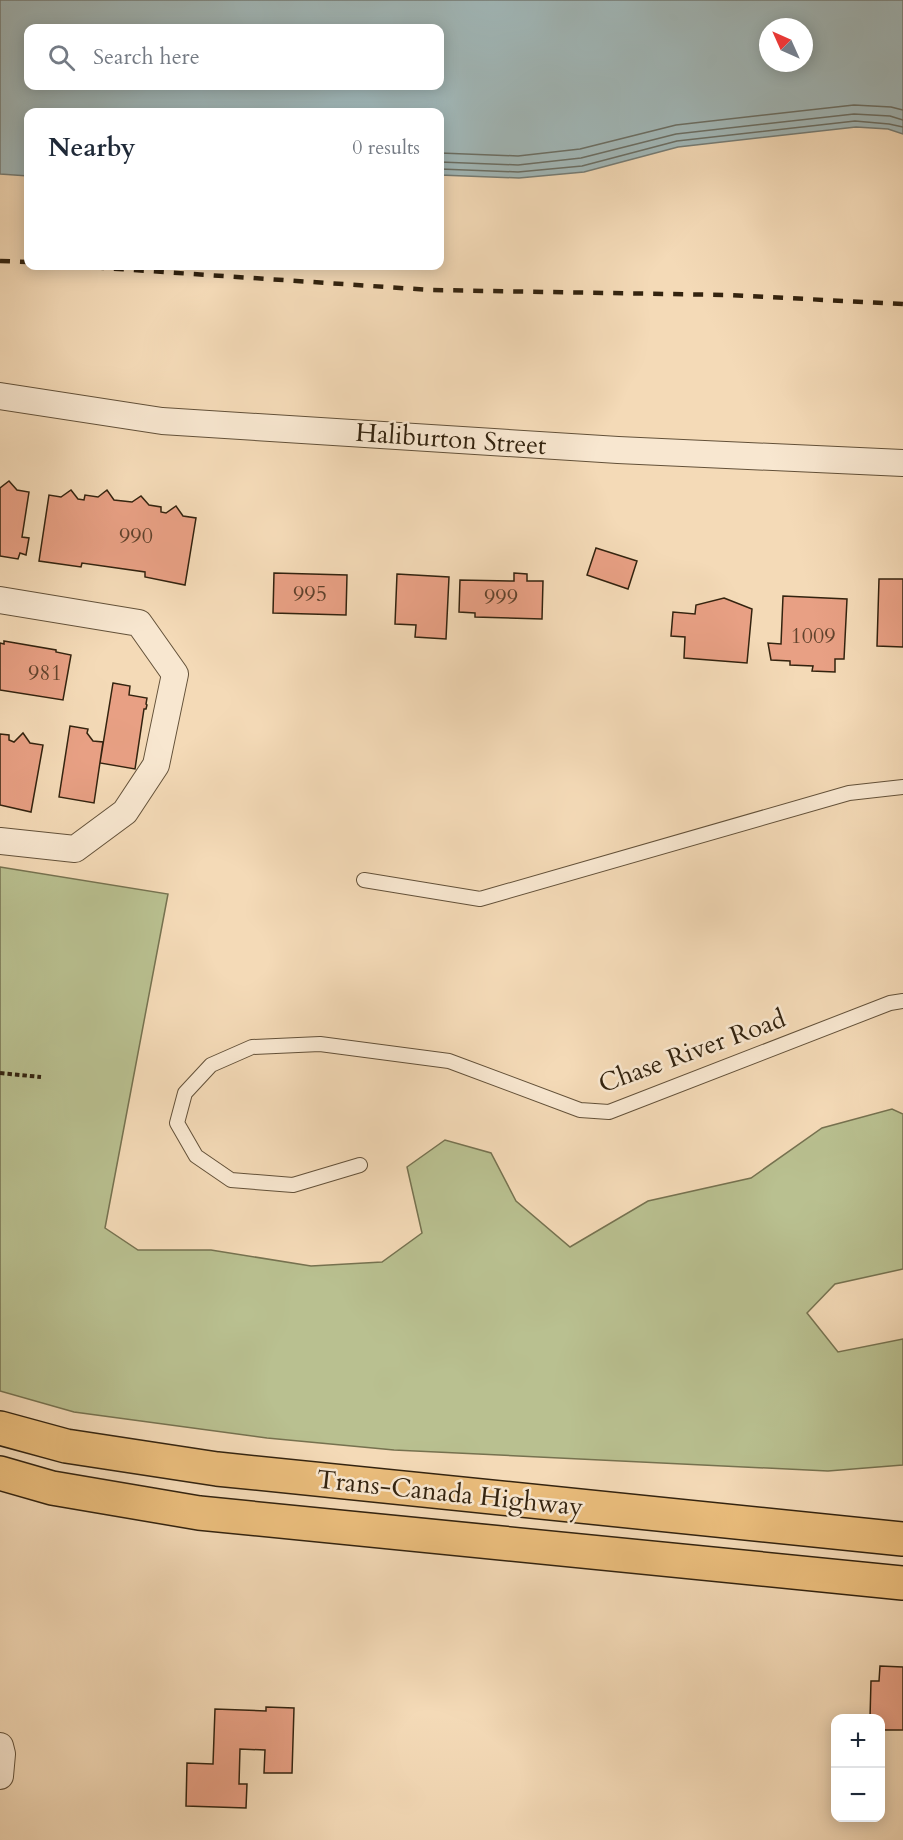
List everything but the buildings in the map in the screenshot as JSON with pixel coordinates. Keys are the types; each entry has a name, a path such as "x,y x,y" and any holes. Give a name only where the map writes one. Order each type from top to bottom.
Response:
{"highway":[{"name":"Trans-Canada Highway","path":"0,1428 66,1446 217,1469 903,1539"},
{"name":"Trans-Canada Highway","path":"0,1473 52,1488 199,1513 903,1583"}],"street":[{"name":"Haliburton Street","path":"0,396 162,421 618,450 903,463"},
{"path":"0,600 139,623 175,674 156,765 125,812 75,849 0,841"},
{"path":"0,1746 2,1754 0,1776"}],"lane":[{"path":"364,880 480,899 849,793 903,787"},
{"name":"Chase River Road","path":"360,1165 293,1185 231,1180 196,1156 177,1123 185,1093 211,1065 252,1047 320,1044 449,1061 580,1110 609,1112 890,1003 903,1001"}],"path":[{"path":"0,1073 41,1077"}],"green space":[{"path":"0,867 168,894 105,1228 138,1250 211,1250 311,1266 382,1262 422,1233 407,1167 445,1140 491,1153 516,1201 570,1247 648,1201 751,1178 822,1128 892,1109 903,1114 903,1269 835,1284 807,1313 838,1352 903,1339 903,1465 828,1471 394,1450 267,1438 74,1412 0,1391"}],"water":[{"path":"0,0 903,0 903,134 888,129 856,127 678,147 584,172 519,178 444,175 444,108 24,108 24,176 0,174"}],"railway":[{"path":"0,261 24,262"},
{"path":"134,270 431,290 728,295 903,304"}]}
